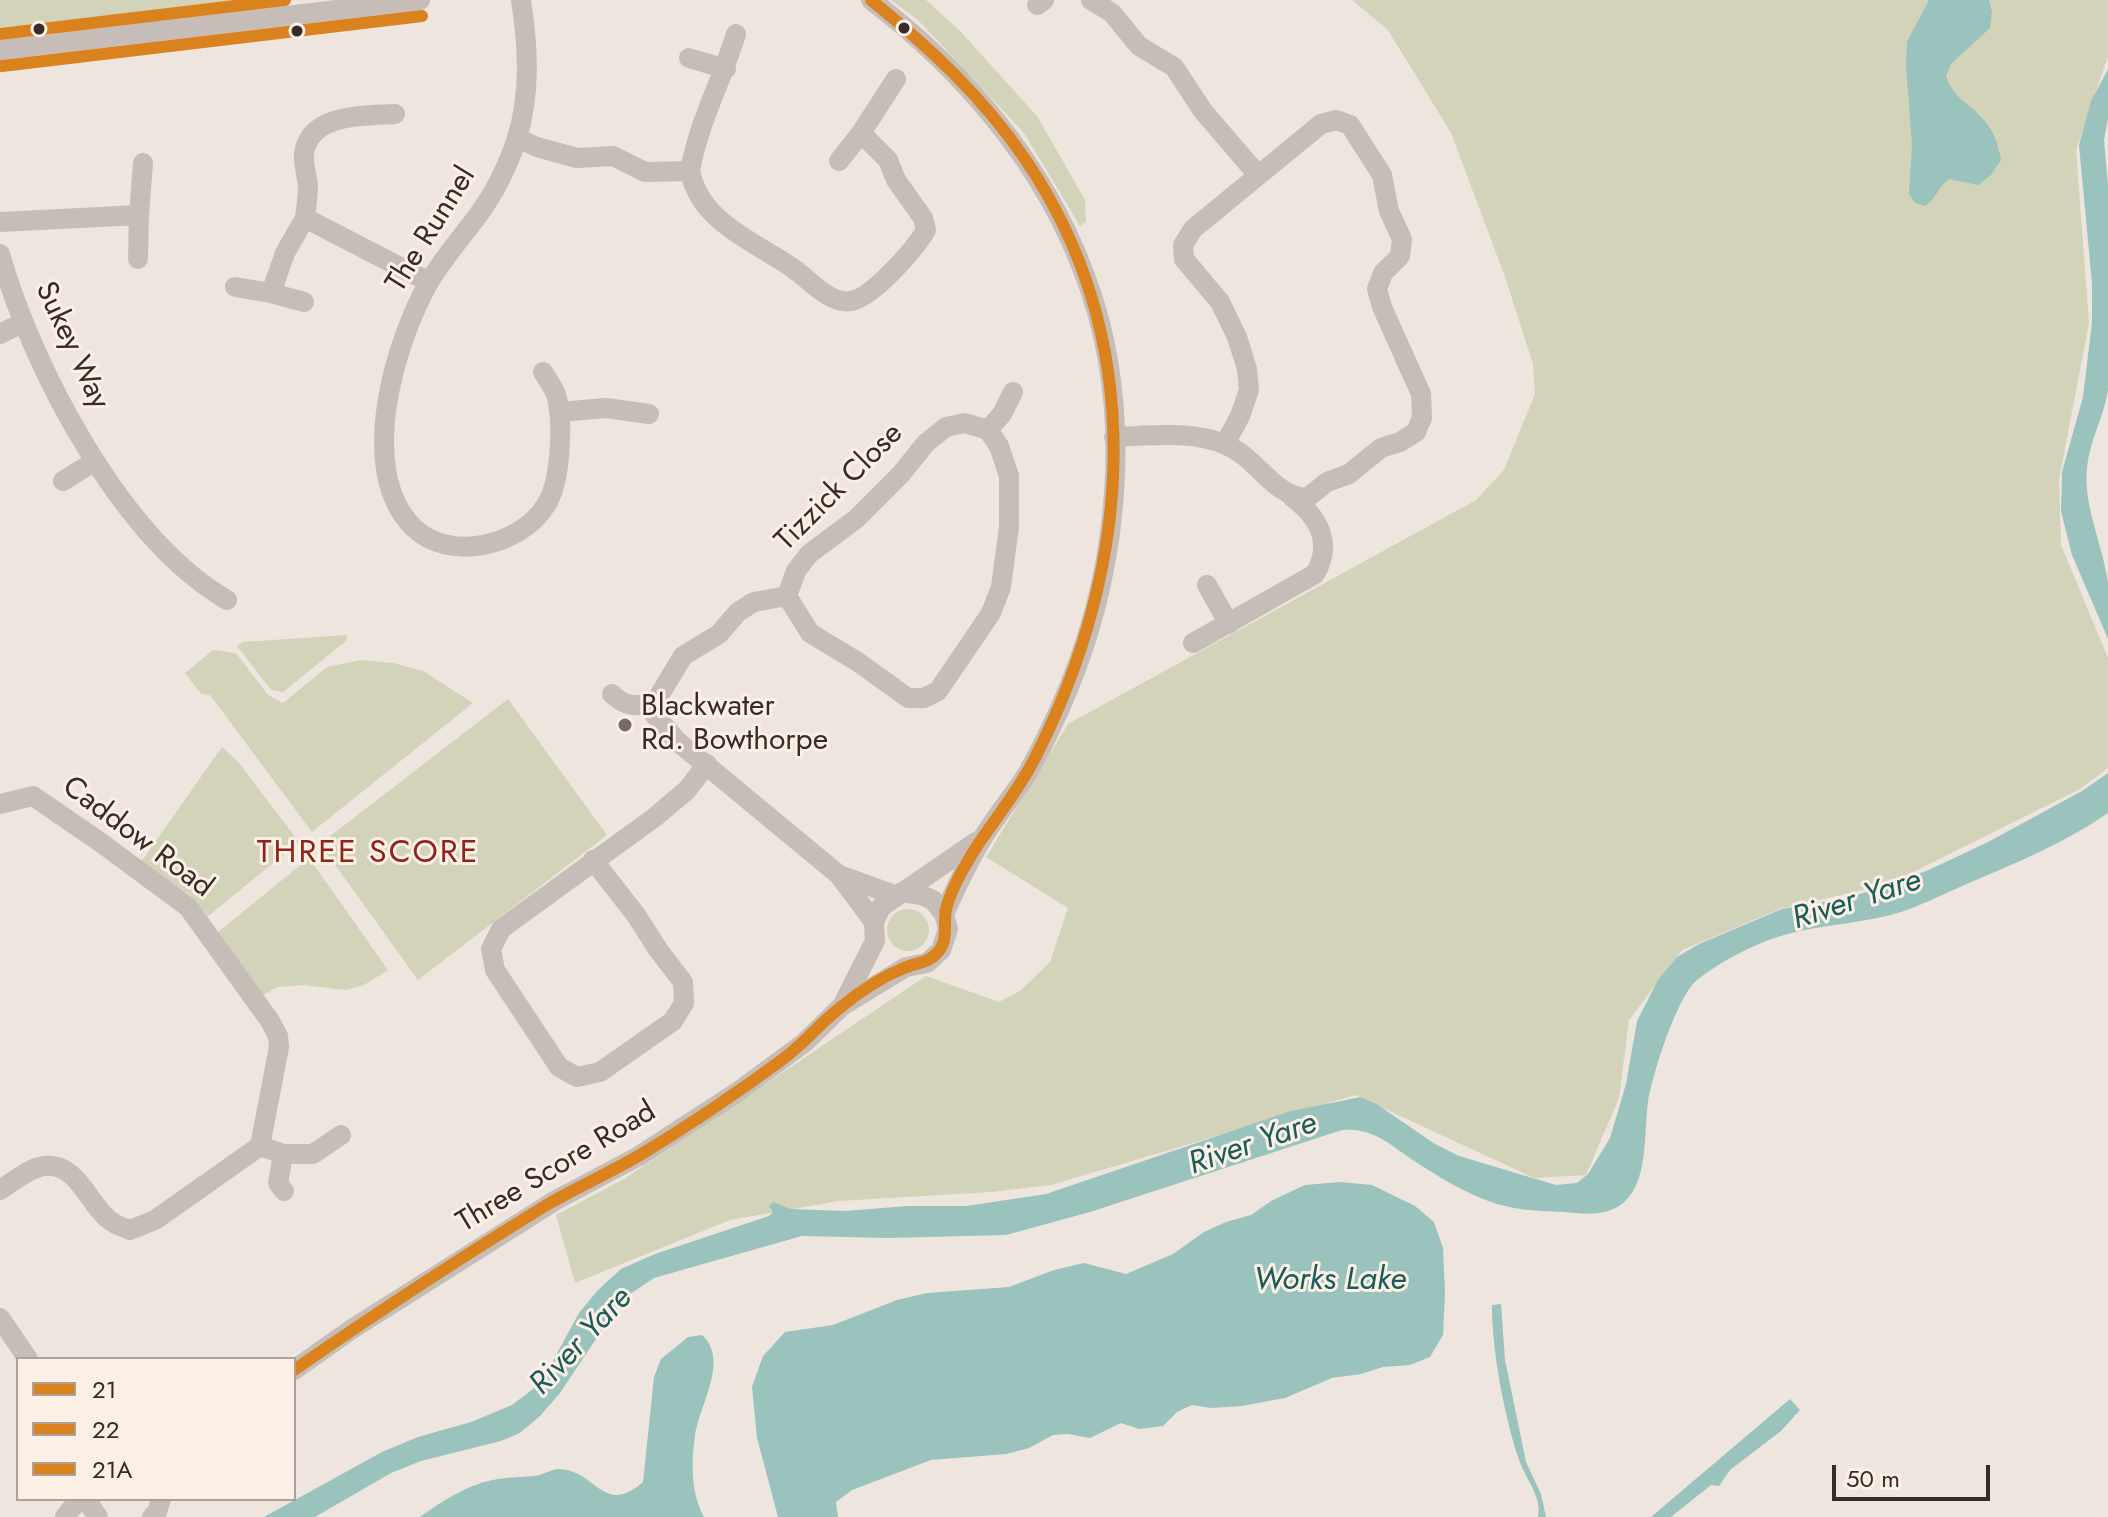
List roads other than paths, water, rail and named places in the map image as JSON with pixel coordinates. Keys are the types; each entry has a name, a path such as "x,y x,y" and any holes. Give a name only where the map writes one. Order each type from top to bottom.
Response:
{"street":[{"path":"0,50 420,0"},
{"name":"The Runnel","path":"521,0 528,71 517,138 500,180 478,216 429,282 406,331 393,373 384,450 388,477 401,508 414,527 431,538 456,547 480,547 517,531 538,515 554,489 559,412 557,395 543,372"},
{"name":"Three Score Road","path":"296,1369 352,1329 556,1200 639,1156 736,1093 804,1043 842,1006 906,967 927,963 941,950 948,929 944,914 961,876 1037,755 1069,687 1088,635 1109,541 1114,478 1112,392 1098,316 1085,273 1041,183 977,97 939,57 871,0"},
{"path":"1091,0 1112,13 1139,46 1174,67 1203,111 1257,174"},
{"path":"736,34 726,69 701,126 690,171 693,186 702,201 732,231 791,266 836,300 849,302 863,298 917,245 926,230 923,218 896,180 888,160 861,133"},
{"path":"689,58 726,69"},
{"path":"839,161 896,79"},
{"path":"271,293 285,253 305,218 308,190 304,154 310,136 325,123 395,114"},
{"path":"1225,444 1249,390 1247,369 1237,337 1220,302 1184,259 1183,245 1193,229 1321,124 1336,120 1350,125 1382,175 1389,211 1402,239 1400,256 1383,273 1377,289 1421,394 1422,418 1416,432 1400,442 1381,448 1349,474 1327,482 1307,498 1292,497"},
{"path":"517,138 577,158 613,156 645,172 690,171"},
{"path":"138,259 143,163"},
{"path":"0,222 139,215"},
{"path":"305,218 429,282"},
{"name":"Sukey Way","path":"0,254 22,323 95,461 148,532 202,583 227,600"},
{"path":"235,287 304,302"},
{"path":"0,334 22,323"},
{"path":"988,430 1002,414 1013,392"},
{"path":"559,412 606,408 649,414"},
{"name":"Tizzick Close","path":"965,423 988,430 999,446 1009,476 1009,527 1001,587 991,613 938,691 924,698 908,698 810,633 787,596 796,571 809,554 856,519 901,474 926,443 946,427 965,423"},
{"path":"1114,437 1198,438 1225,444 1261,469 1276,487 1303,505 1325,543 1324,560 1315,574 1193,643"},
{"path":"63,481 95,461"},
{"path":"1207,585 1229,624"},
{"path":"787,596 754,602 738,612 719,634 683,656 654,704 654,714 677,741 839,875 887,959 906,967"},
{"path":"612,694 633,707 654,704"},
{"path":"593,860 683,982 684,1003 673,1021 600,1072 577,1077 559,1067 495,970 491,949 501,929 593,860 655,817 687,790 707,764"},
{"name":"Caddow Road","path":"0,804 33,796 174,896 188,907 206,930 262,1008 278,1036 279,1047 260,1146"},
{"name":"Three Score Road","path":"842,1006 874,932 881,907 984,836"},
{"path":"839,875 900,894 921,895 933,900 944,914"},
{"path":"0,1190 47,1165 66,1171 83,1186 104,1217 130,1230 155,1220 260,1146 283,1154 313,1154 341,1135"},
{"path":"283,1154 278,1183 284,1191"},
{"path":"0,1318 27,1357"},
{"path":"65,1517 77,1501"}],"water":[{"path":"1929,0 1989,0 1992,12 1990,28 1951,64 1946,76 1957,96 1990,128 2001,160 1991,175 1978,185 1949,179 1925,206 1915,203 1909,194 1912,145 1906,64 1907,42"},
{"path":"2108,69 2108,119 2104,140 2108,186 2108,390 2091,448 2087,482 2108,583 2108,639 2072,555 2061,511 2062,472 2083,397 2092,322 2092,284 2079,145 2091,101"},
{"name":"River Yare","path":"2108,773 2108,813 2055,844 1901,912 1800,931 1759,944 1697,980 1681,1002 1655,1074 1648,1102 1638,1182 1620,1206 1605,1212 1535,1211 1499,1205 1452,1184 1373,1135 1364,1131 1342,1130 1090,1212 1006,1235 888,1238 802,1236 654,1278 630,1294 614,1312 560,1393 520,1433 501,1441 421,1461 391,1473 315,1517 264,1517 382,1452 512,1405 533,1389 549,1368 579,1313 621,1269 655,1254 769,1216 773,1212 769,1206 773,1202 791,1209 845,1211 966,1206 1046,1194 1291,1111 1361,1097 1459,1156 1556,1185 1577,1183 1588,1174 1610,1138 1626,1084 1637,1021 1658,980 1677,957 1699,944 1782,909 1841,899 1889,886 1933,868 2082,791"},
{"name":"Works Lake","path":"1340,1182 1372,1185 1415,1206 1434,1222 1443,1248 1445,1293 1443,1335 1430,1357 1410,1365 1383,1367 1332,1378 1285,1398 1242,1406 1211,1408 1192,1405 1177,1412 1163,1426 1139,1429 1121,1423 1090,1438 1053,1435 1029,1448 1006,1454 931,1460 852,1490 836,1502 838,1517 778,1517 757,1438 752,1387 763,1356 785,1332 833,1325 897,1300 927,1293 1009,1287 1054,1270 1084,1263 1126,1274 1173,1254 1204,1232 1251,1215 1271,1201 1305,1185"},
{"path":"1501,1304 1505,1360 1526,1462 1541,1494 1546,1517 1538,1517 1536,1497 1515,1449 1505,1408 1492,1322 1492,1305"},
{"path":"702,1335 710,1345 713,1357 713,1370 695,1436 693,1457 694,1488 704,1517 420,1517 477,1484 535,1476 556,1469 572,1471 609,1494 629,1492 643,1482 654,1377 661,1359 688,1337"},
{"path":"1790,1399 1800,1410 1781,1431 1730,1470 1719,1486 1711,1485 1671,1517 1651,1517"}],"place":[{"name":"Blackwater Rd. Bowthorpe","path":"625,725"}],"district":[{"name":"THREE SCORE","path":"368,854"}]}
